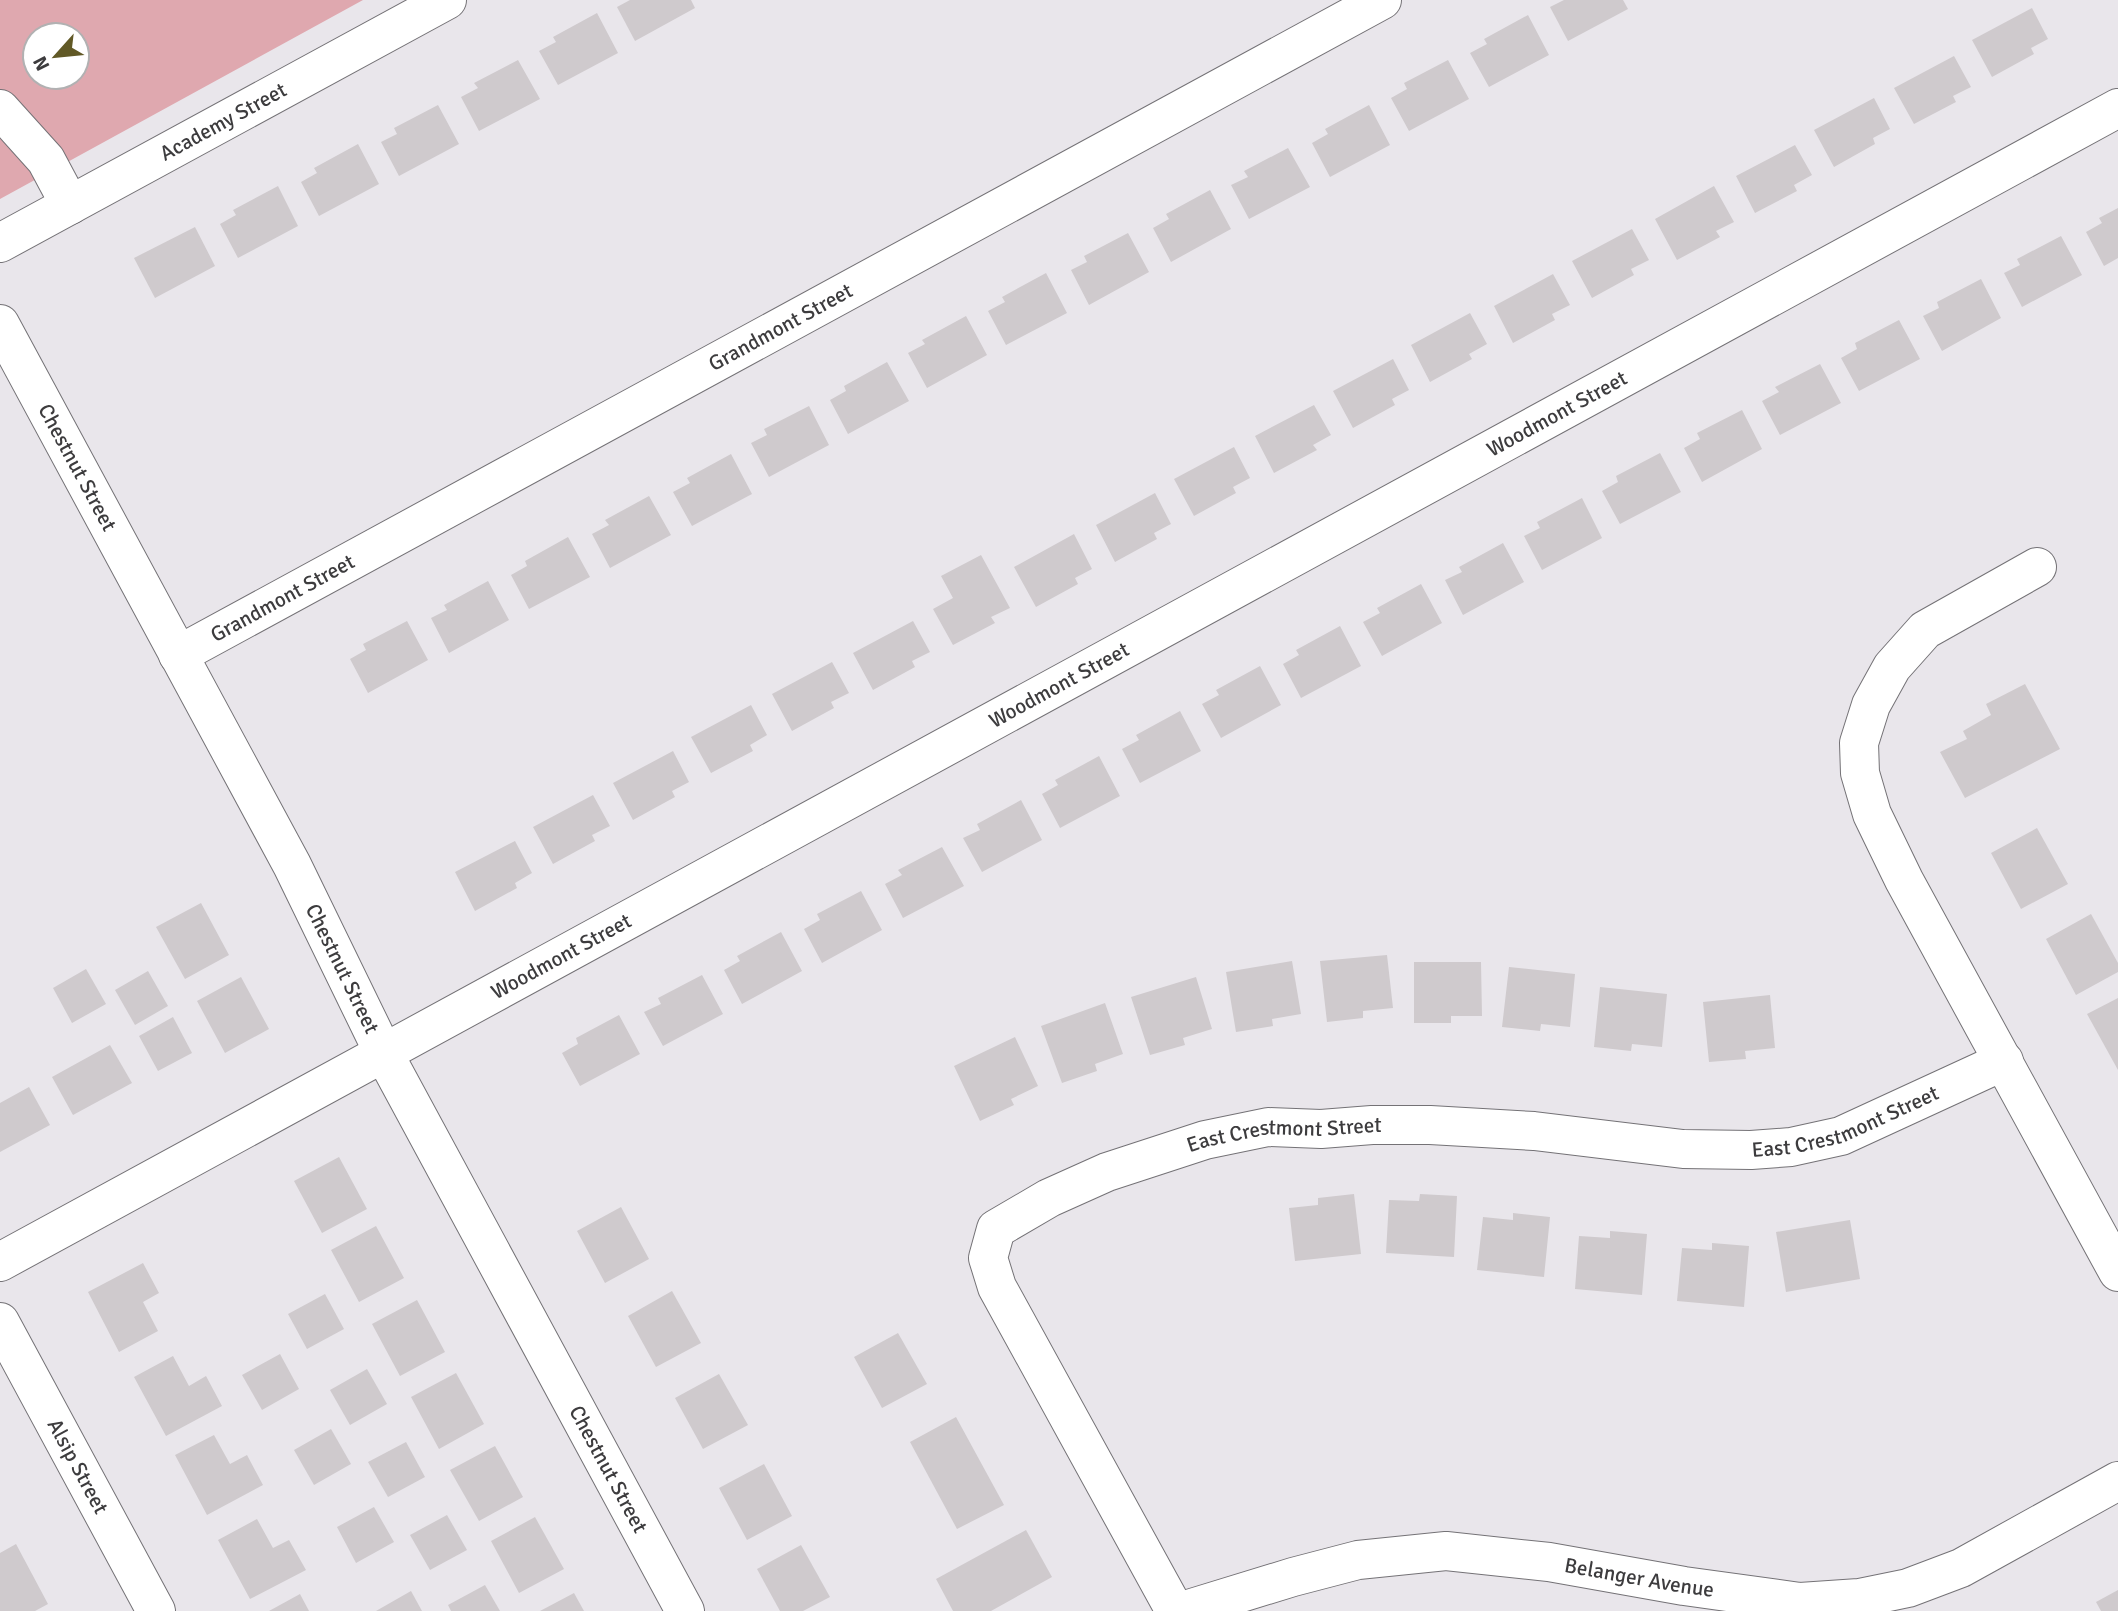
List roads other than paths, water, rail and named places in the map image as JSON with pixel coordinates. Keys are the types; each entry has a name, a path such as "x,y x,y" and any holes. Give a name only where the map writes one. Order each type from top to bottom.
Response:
{"street":[{"name":"Academy Street","path":"0,243 447,0"},
{"name":"Grandmont Street","path":"178,655 1382,0"},
{"name":"Woodmont Street","path":"0,1262 2118,108"},
{"path":"0,109 46,160 70,205"},
{"name":"Chestnut Street","path":"0,324 292,865 383,1052 685,1611"},
{"path":"2037,567 1926,630 1892,667 1871,705 1858,743 1860,773 1878,825 1903,880 2118,1272"},
{"name":"East Crestmont Street","path":"1175,1611 997,1287 988,1258 996,1229 1007,1221 1049,1198 1107,1172 1205,1140 1268,1127 1321,1129 1372,1125 1430,1125 1534,1131 1683,1149 1751,1150 1791,1147 1841,1136 2004,1061"},
{"name":"Alsip Street","path":"0,1322 156,1611"},
{"name":"Belanger Avenue","path":"1182,1611 1358,1560 1446,1551 1549,1562 1684,1586 1800,1602 1859,1598 1908,1588 1961,1568 2118,1481"}]}
